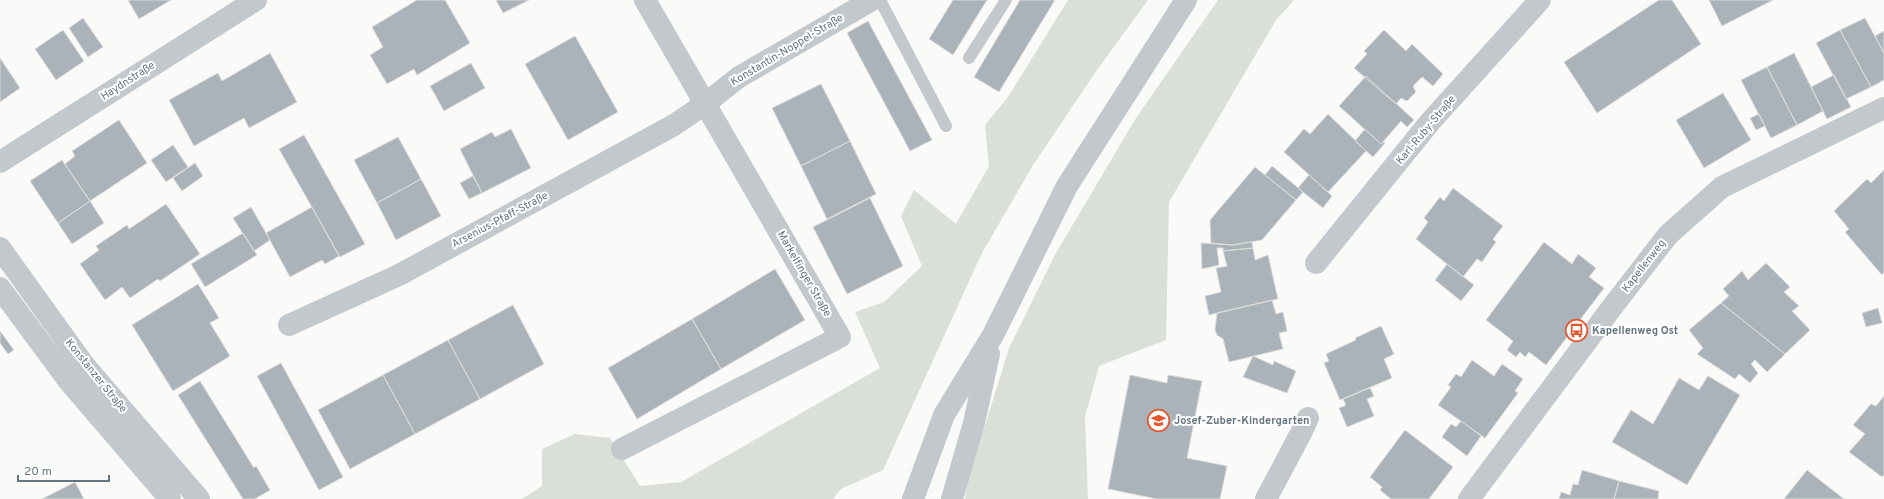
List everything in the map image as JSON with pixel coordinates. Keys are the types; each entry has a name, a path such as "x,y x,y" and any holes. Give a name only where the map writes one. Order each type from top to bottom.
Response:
{"street":[{"name":"Markelfinger Straße","path":"622,449 840,337 645,0"},
{"name":"Konstantin-Noppel-Straße","path":"705,104 739,77 872,0"},
{"path":"913,499 944,415 993,335 1067,186 1186,0"},
{"name":"Karl-Ruby-Straße","path":"1316,263 1430,122 1540,0"},
{"name":"Haydnstraße","path":"0,162 248,2"},
{"name":"Arsenius-Pfaff-Straße","path":"289,325 399,275 674,125 705,104"},
{"name":"Kapellenweg","path":"1470,499 1612,306 1668,235 1722,187 1884,108"},
{"name":"Konstanzer Straße","path":"0,248 84,366 199,499"},
{"path":"0,288 68,380 170,499"},
{"path":"952,499 974,423 993,335"},
{"path":"1266,499 1308,418"}],"lane":[{"path":"880,0 946,126"},
{"path":"969,58 1006,0"}],"shaded area":[{"path":"1068,0 1148,0 1097,70 1033,165 982,253 883,470 841,489 833,499 522,499 542,486 542,449 575,434 610,438 640,486 681,482 880,368 855,312 884,302 922,266 901,216 914,190 956,224 989,166 985,125 1008,97"},
{"path":"1218,0 1294,0 1276,20 1169,202 1166,340 1099,366 1085,417 1088,499 965,499 968,481 1009,348 1056,253 1136,118"}],"building":[{"path":"128,0 171,0 139,19"},
{"path":"417,0 445,0 470,43 417,75 414,69 387,84 370,55 383,47 372,27"},
{"path":"496,0 529,0 503,13"},
{"path":"953,0 987,0 953,55 929,39"},
{"path":"1020,0 1055,0 999,92 974,77"},
{"path":"1659,0 1672,0 1701,44 1597,113 1564,62"},
{"path":"1709,0 1773,0 1722,26"},
{"path":"83,18 103,47 88,57 69,28"},
{"path":"1865,18 1884,53 1884,80 1871,87 1840,30"},
{"path":"868,21 932,140 910,151 847,33"},
{"path":"63,30 84,61 56,80 35,49"},
{"path":"1384,30 1406,51 1412,44 1443,74 1433,86 1422,77 1413,86 1416,92 1407,101 1401,98 1396,104 1354,68 1367,54 1364,51"},
{"path":"1840,30 1871,87 1846,99 1816,43"},
{"path":"1884,31 1884,53 1875,36"},
{"path":"575,36 618,112 568,140 525,64"},
{"path":"270,53 297,102 249,128 244,118 194,146 169,100 218,73 222,81"},
{"path":"1794,53 1823,111 1797,125 1767,67"},
{"path":"0,58 20,88 0,102"},
{"path":"471,63 485,88 444,111 430,86"},
{"path":"1767,67 1797,125 1771,138 1741,80"},
{"path":"1834,75 1851,107 1827,119 1811,87"},
{"path":"1366,76 1414,120 1407,127 1401,121 1381,144 1339,106"},
{"path":"821,84 850,141 801,166 772,108"},
{"path":"1723,93 1751,140 1704,168 1676,120"},
{"path":"1328,114 1366,151 1328,192 1284,152 1304,129 1310,134"},
{"path":"1759,114 1765,126 1756,130 1750,118"},
{"path":"119,120 147,163 90,201 65,164 75,156 72,151"},
{"path":"511,129 531,168 482,193 460,149 492,132 495,137"},
{"path":"1365,129 1381,144 1383,142 1385,143 1373,157 1355,141"},
{"path":"304,135 365,244 340,257 279,149"},
{"path":"398,137 421,179 377,203 354,160"},
{"path":"850,141 876,194 827,219 801,166"},
{"path":"173,145 188,167 166,182 151,160"},
{"path":"62,160 90,201 58,223 30,181"},
{"path":"195,163 203,176 182,191 173,178"},
{"path":"1272,166 1303,192 1296,200 1265,175"},
{"path":"1255,167 1296,200 1262,240 1232,245 1211,243 1210,220"},
{"path":"1884,170 1884,272 1882,275 1845,232 1849,229 1834,211 1867,179 1871,183"},
{"path":"1309,175 1332,196 1323,208 1298,188"},
{"path":"473,176 482,193 469,199 460,183"},
{"path":"421,179 441,216 396,240 377,203"},
{"path":"1453,188 1503,226 1493,239 1496,242 1482,262 1477,259 1463,277 1416,239 1428,222 1424,218 1440,197 1444,201"},
{"path":"870,198 903,266 847,294 813,227"},
{"path":"90,201 104,223 72,244 58,223"},
{"path":"166,204 200,254 160,281 158,279 130,298 122,287 105,300 80,264 99,250 96,246 127,225 129,229"},
{"path":"251,207 270,240 254,251 233,218"},
{"path":"312,207 339,256 325,264 322,260 290,277 266,233"},
{"path":"243,233 257,255 205,287 191,264"},
{"path":"1252,242 1253,248 1223,251 1223,248 1217,248 1219,265 1202,269 1201,243 1232,245"},
{"path":"1544,242 1572,264 1578,254 1596,268 1589,277 1604,288 1546,365 1529,352 1525,357 1520,352 1516,357 1507,350 1513,341 1486,320"},
{"path":"1253,248 1255,260 1268,255 1278,299 1209,315 1205,296 1221,292 1216,268 1227,266 1223,251"},
{"path":"1766,263 1790,287 1784,292 1799,306 1792,311 1810,330 1785,354 1721,303 1729,296 1723,289 1742,271 1748,280"},
{"path":"1447,264 1474,285 1461,301 1435,280"},
{"path":"775,269 805,320 721,369 692,319"},
{"path":"198,284 219,318 210,323 230,356 173,391 132,325"},
{"path":"1272,300 1276,314 1283,312 1287,331 1279,333 1283,349 1229,362 1223,339 1217,335 1215,330 1217,313"},
{"path":"1721,303 1785,354 1767,372 1755,360 1751,364 1758,373 1750,383 1739,374 1735,379 1697,354 1703,348 1689,330"},
{"path":"513,305 544,364 480,399 448,340"},
{"path":"1878,308 1882,323 1866,327 1862,313"},
{"path":"692,319 721,369 637,419 608,368"},
{"path":"1381,326 1394,354 1384,359 1392,378 1340,400 1324,363 1329,361 1326,354"},
{"path":"0,331 14,350 8,354 0,343"},
{"path":"448,340 480,399 415,434 383,375"},
{"path":"1253,356 1273,365 1274,361 1296,371 1287,393 1243,377"},
{"path":"1472,360 1494,376 1502,364 1523,379 1515,391 1518,393 1485,438 1438,405 1451,387 1448,385 1456,374 1461,377"},
{"path":"281,363 343,477 319,490 257,376"},
{"path":"383,375 415,434 350,469 318,410"},
{"name":"Josef-Zuber-Kindergarten","path":"1130,375 1167,383 1168,375 1202,381 1187,458 1227,466 1220,499 1157,499 1108,489"},
{"path":"1708,376 1740,395 1687,485 1612,442 1631,410 1653,424 1679,378 1699,390"},
{"path":"200,381 254,468 256,466 270,490 255,499 243,499 178,395"},
{"path":"1370,388 1374,396 1367,399 1374,416 1347,427 1339,408 1346,405 1343,399"},
{"path":"1884,396 1884,475 1882,477 1849,452 1865,434 1853,425 1871,404 1876,406"},
{"path":"1461,421 1481,436 1467,456 1442,437 1451,424 1456,427"},
{"path":"1405,430 1453,467 1429,499 1391,499 1380,490 1382,487 1370,477"},
{"path":"1582,470 1619,481 1614,499 1559,499 1561,492 1570,495 1573,484 1578,485"},
{"path":"1807,470 1844,499 1784,499"},
{"path":"1619,481 1659,491 1658,499 1614,499"},
{"path":"75,482 84,499 42,499"}],"place":[{"name":"Kapellenweg Ost","path":"1577,331"},
{"name":"Josef-Zuber-Kindergarten","path":"1158,421"}]}
